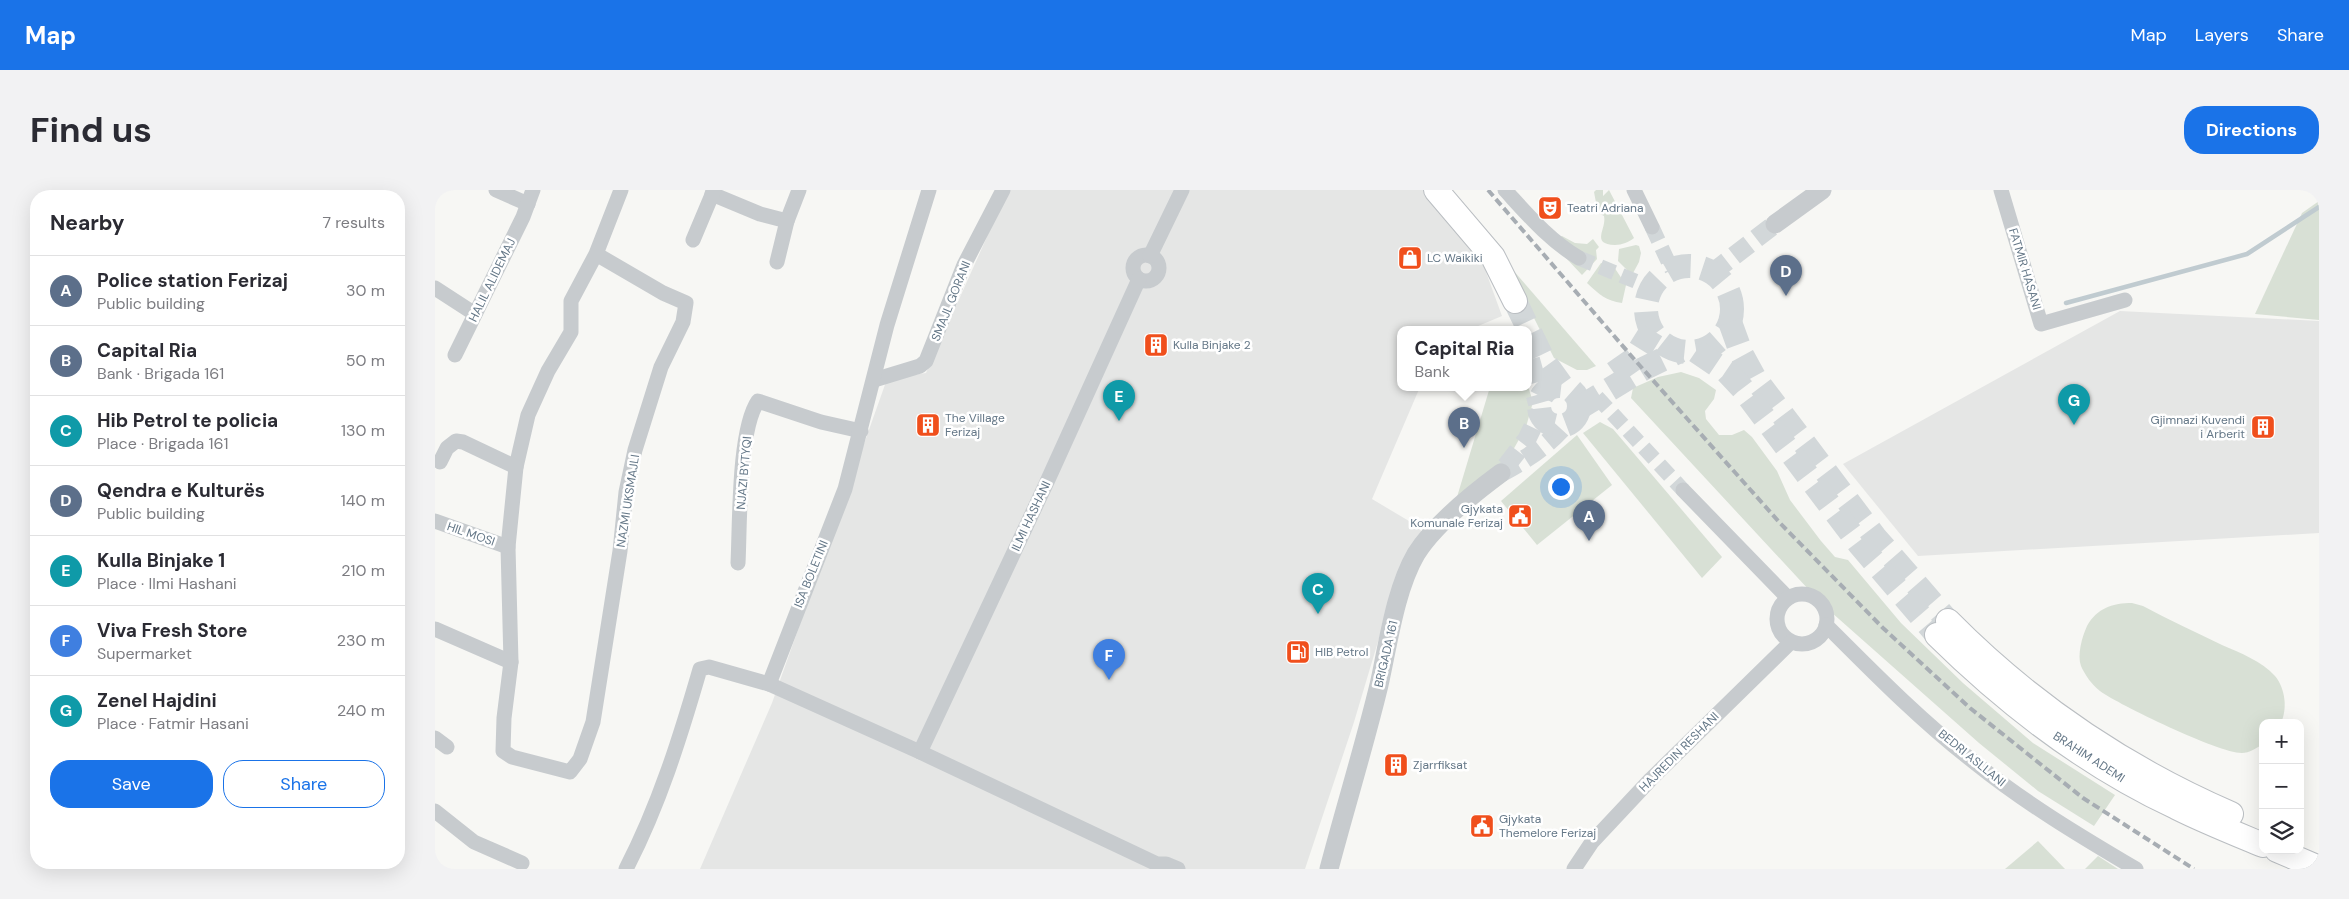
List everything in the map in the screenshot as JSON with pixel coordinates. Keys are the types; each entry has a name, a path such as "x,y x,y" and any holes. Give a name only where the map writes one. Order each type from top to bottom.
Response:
{"main road":[{"path":"1436,190 1493,257 1515,300"},
{"name":"BRAHIM ADEMI","path":"2259,826 2175,788 2107,749 2042,704 1943,628 1995,690 2061,740 2174,807 2259,843"},
{"path":"2304,845 2319,850"},
{"path":"2286,854 2319,868"}],"street":[{"name":"HALIL ALIDEMAJ","path":"455,355 530,197 496,190"},
{"path":"435,629 511,662 507,547 516,467 528,414 547,371 571,332 571,301 596,254 621,190"},
{"path":"777,262 787,221 799,190"},
{"name":"ISA BOLETINI","path":"769,684 845,489 887,324 929,190"},
{"name":"SMAJL GORANI","path":"874,380 920,366 926,361 965,266 1003,190"},
{"name":"ILMI HASHANI","path":"920,752 1046,484 1139,278 1134,273 1134,262 1139,257 1150,256 1182,190"},
{"path":"1505,190 1541,230 1562,248 1579,258"},
{"path":"1634,190 1652,226"},
{"path":"1775,224 1822,190"},
{"name":"FATMIR HASANI","path":"2001,190 2041,324 2125,300"},
{"path":"693,240 713,192 760,214 787,221"},
{"name":"NAZMI UKSMAJLI","path":"511,662 504,718 503,751 513,757 570,772 580,759 593,722 620,551 626,492 635,450 661,367 683,322 686,303 663,293 596,254"},
{"path":"435,288 475,314"},
{"name":"NJAZI BYTYQI","path":"738,564 743,456 752,410 758,401 821,422 861,431"},
{"path":"440,462 447,448 455,441 463,442 516,467"},
{"name":"BRIGADA 161","path":"1329,869 1378,687 1392,625 1411,565 1417,552 1438,528 1501,473"},
{"path":"1683,490 1788,598"},
{"name":"HIL MOSI","path":"435,521 507,547"},
{"path":"1804,594 1813,596 1824,609 1826,625 1816,639 1809,642 1791,642 1779,629 1777,621 1778,612 1788,598 1804,594"},
{"name":"BEDRI ASLLANI","path":"1826,625 1896,694 1974,762 2059,823 2136,869"},
{"name":"HAJREDIN RESHANI","path":"1574,869 1592,842 1651,780 1791,642"},
{"path":"625,869 642,837 675,755 700,669 709,667 769,684 920,752 1157,864 1166,864 1178,869"},
{"path":"435,811 474,842 522,863"}],"shaded area":[{"path":"1008,190 1423,190 1478,250 1502,316 1478,326 1397,326 1397,391 1418,391 1372,499 1419,527 1422,533 1397,578 1354,722 1305,869 700,869 772,703 887,379 926,373"},
{"path":"1596,190 1603,190 1603,196 1609,190 1634,238 1630,241 1618,245 1607,244 1601,239 1604,216 1598,213 1594,192"},
{"path":"2319,201 2319,320 2255,314 2302,213"},
{"path":"1562,236 1575,243 1587,244 1593,239 1599,247 1596,250 1597,259 1582,275 1551,242"},
{"path":"1639,246 1641,253 1639,262 1632,275 1618,261 1619,249"},
{"path":"1506,262 1596,366 1587,370 1577,370 1554,358"},
{"path":"1601,263 1612,264 1626,285 1622,303 1611,301 1587,283"},
{"path":"2120,311 2319,321 2319,533 1918,556 1843,464"},
{"path":"1681,372 1699,378 1716,390 1714,399 1705,411 1706,419 1719,435 1732,435 1744,430 1752,437 1777,471 1790,500 1821,541 1835,557 1848,560 1901,623 1963,683 2033,743 2115,795 2094,826 2038,791 1979,743 1822,604 1631,398 1633,388 1658,377"},
{"path":"1489,391 1530,391 1533,402 1526,427 1508,459 1457,497"},
{"path":"1600,422 1613,429 1722,557 1702,578 1583,433"},
{"path":"1577,435 1612,485 1537,545 1501,501"},
{"path":"2132,603 2143,606 2250,658 2264,666 2275,676 2283,692 2285,705 2283,717 2282,719 2259,719 2259,747 2242,753 2214,746 2148,717 2111,698 2094,686 2080,662 2083,635 2087,626 2096,615 2106,608 2118,604"},
{"path":"2038,841 2065,869 2005,869"},
{"path":"2098,856 2118,869 2085,869"}],"waterway":[{"path":"2066,303 2247,254 2319,207"}],"tunnel":[{"path":"1712,273 1775,224"},
{"path":"1652,227 1672,270"},
{"path":"1579,258 1652,288"},
{"path":"1689,266 1713,273 1725,285 1732,309 1725,333 1713,345 1689,352 1665,345 1653,333 1646,309 1653,285 1665,273 1689,266"},
{"path":"1515,301 1527,326"},
{"path":"1730,322 1742,355 1754,377 1875,537 1948,621"},
{"path":"1614,373 1634,359 1652,330"},
{"path":"1532,336 1544,361 1562,386"},
{"path":"1579,408 1643,369 1680,351"},
{"path":"1696,351 1727,372 1742,388 1860,545 1937,635"},
{"path":"1532,374 1540,403"},
{"path":"1559,386 1573,392 1579,406 1573,420 1559,426 1545,420 1539,406 1545,392 1559,386"},
{"path":"1597,397 1683,490"},
{"path":"1506,466 1527,439 1540,412"},
{"path":"1501,473 1535,452 1551,440 1565,425"}],"railway":[{"path":"1488,190 1634,359 1780,523 1883,628 1970,708 2083,798 2194,869"}],"place":[{"name":"Teatri Adriana","path":"1550,208"},
{"name":"LC Waikiki","path":"1410,258"},
{"name":"Qendra e Kulturës","path":"1786,296"},
{"name":"Kulla Binjake 2","path":"1156,345"},
{"name":"Kulla Binjake 1","path":"1119,421"},
{"name":"The Village Ferizaj","path":"928,425"},
{"name":"Zenel Hajdini","path":"2074,425"},
{"name":"Gjimnazi Kuvendi i Arberit","path":"2263,427"},
{"name":"Capital Ria","path":"1464,448"},
{"name":"Gjykata Komunale Ferizaj","path":"1520,516"},
{"name":"Police station Ferizaj","path":"1589,541"},
{"name":"Hib Petrol te policia","path":"1318,614"},
{"name":"HIB Petrol","path":"1298,652"},
{"name":"Viva Fresh Store","path":"1109,680"},
{"name":"Zjarrfiksat","path":"1396,765"},
{"name":"Gjykata Themelore Ferizaj","path":"1482,826"}]}
